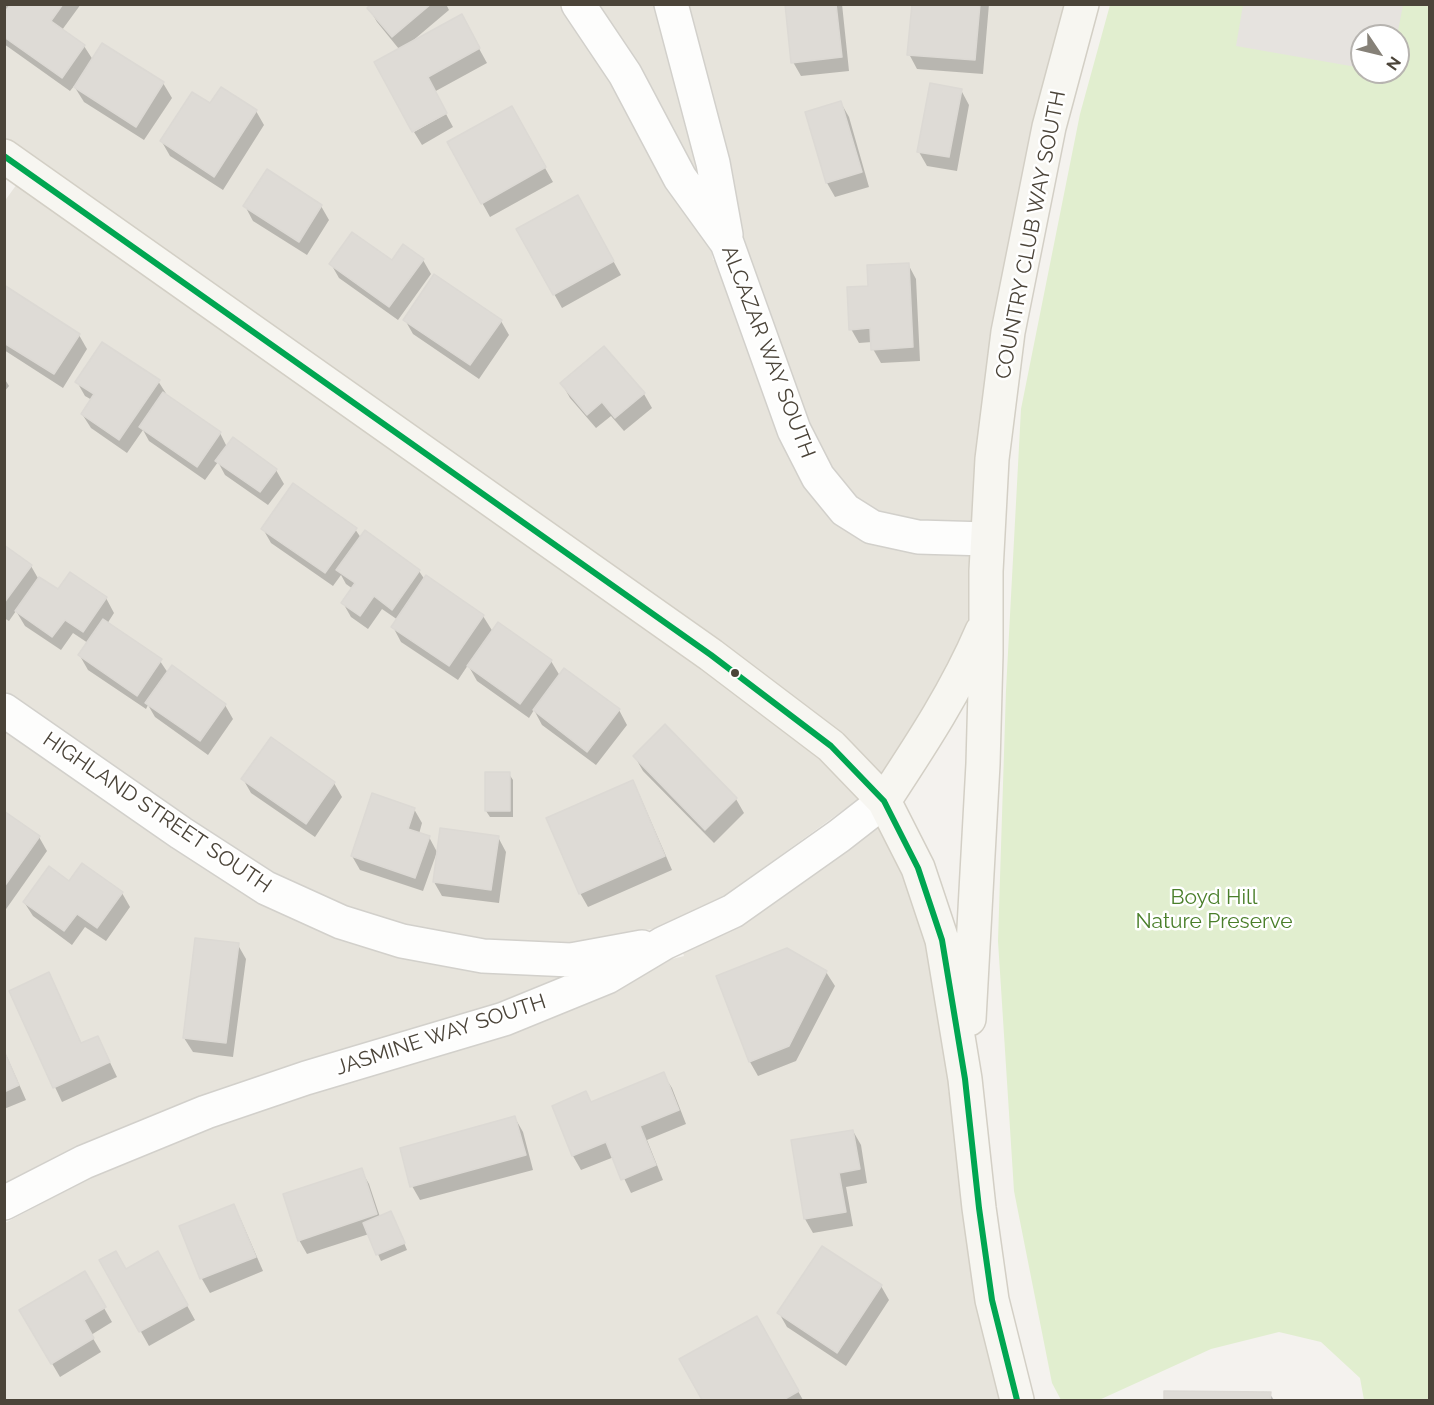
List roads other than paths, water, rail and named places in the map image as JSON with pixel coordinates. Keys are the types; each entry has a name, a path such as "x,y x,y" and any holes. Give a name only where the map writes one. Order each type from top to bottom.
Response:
{"main road":[{"name":"COUNTRY CLUB WAY SOUTH","path":"884,801 932,727 969,661 986,621 987,539 992,459 1008,332 1049,127 1082,4"},
{"path":"7,164 711,655 831,746 884,801 918,868 942,939 965,1079 992,1300 1017,1401"},
{"path":"965,1079 983,764 986,621"}],"street":[{"name":"ALCAZAR WAY SOUTH","path":"578,4 625,74 680,178 727,243 794,430 818,477 845,510 872,527 918,537 987,539"},
{"path":"671,4 713,163 727,243"},
{"name":"HIGHLAND STREET SOUTH","path":"4,710 181,833 266,888 341,922 402,941 483,956 571,960 664,944"},
{"name":"JASMINE WAY SOUTH","path":"4,1203 84,1162 206,1112 306,1078 504,1019 607,977 664,944 733,910 839,836 884,801"}],"park label":[{"name":"Boyd Hill Nature Preserve","path":"1214,910"}]}
